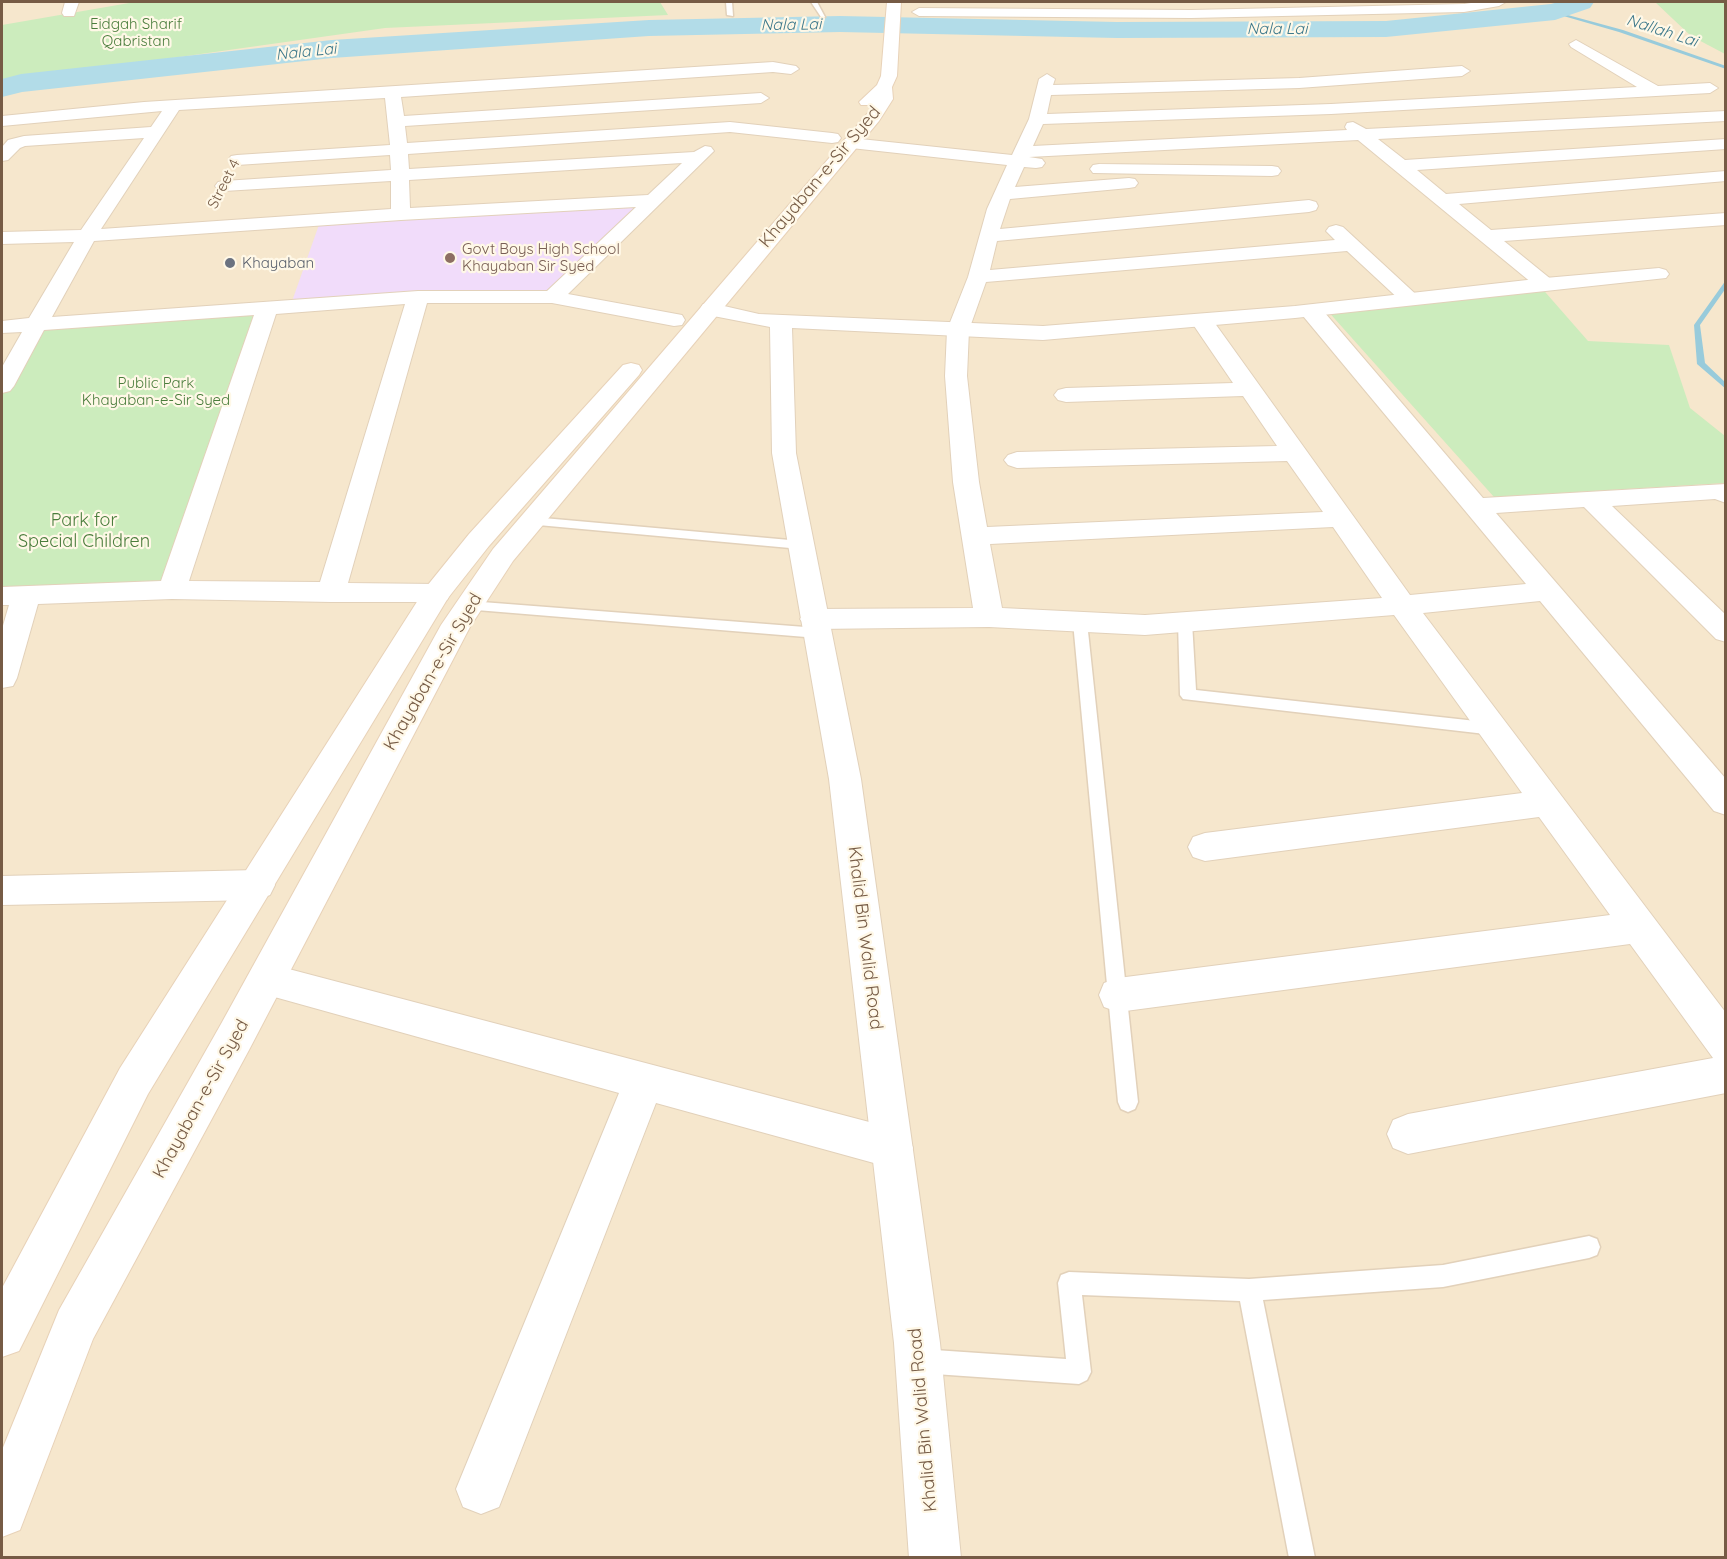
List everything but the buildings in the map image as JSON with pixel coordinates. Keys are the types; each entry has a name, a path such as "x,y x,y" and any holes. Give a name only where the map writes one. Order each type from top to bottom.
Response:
{"street":[{"name":"Khayaban-e-Sir Syed","path":"2,1334 134,1081 437,593 479,540 675,320 841,141 885,99 894,2"},
{"path":"920,12 1191,14 1499,2"},
{"path":"1576,44 1653,90"},
{"path":"2,121 76,112 774,67 791,69 552,297"},
{"path":"1282,69 1545,284"},
{"path":"989,617 966,482 956,376 958,330 978,277 1002,194 1037,119 1045,85 1299,82 1462,71"},
{"path":"1037,119 1331,109 1710,88"},
{"path":"383,93 393,95 399,148 401,214"},
{"path":"396,122 761,98"},
{"path":"2,386 87,236 173,107"},
{"path":"1019,156 1362,134 1725,116"},
{"path":"237,160 730,127 841,141 1019,156 1079,167 1272,171"},
{"path":"2,156 14,144 24,141 156,132"},
{"path":"2,138 12,137 24,141"},
{"name":"Street 4","path":"202,227 245,141"},
{"name":"Khayaban-e-Sir Syed","path":"2,1512 75,1326 266,979 456,625 503,555 711,309 841,141"},
{"path":"1240,142 1410,299"},
{"path":"1401,166 1725,144"},
{"path":"224,186 699,157"},
{"path":"1002,194 1272,171"},
{"path":"1442,200 1725,176"},
{"path":"2,238 87,236 401,214 654,200"},
{"path":"989,236 1309,206"},
{"path":"1486,236 1725,219"},
{"path":"978,277 1351,245"},
{"path":"711,309 759,320 1043,333 1311,311 1545,284 1659,274"},
{"path":"2,327 418,297 552,297 675,320"},
{"path":"331,593 418,297"},
{"path":"172,590 267,308"},
{"path":"1311,311 1723,795"},
{"path":"1201,320 1401,604 1725,1045"},
{"name":"Khalid Bin Walid Road","path":"781,321 784,453 845,779 919,1360 934,1557"},
{"path":"1066,395 1250,389"},
{"path":"1017,460 1296,453"},
{"path":"1478,506 1722,491 1725,495"},
{"path":"1590,500 1725,632"},
{"path":"975,536 1342,519"},
{"path":"2,678 14,596 172,590 437,593"},
{"path":"816,626 989,617 1145,625 1333,612 1548,591"},
{"path":"1205,847 1549,803"},
{"path":"2,891 257,885"},
{"path":"1118,995 1640,927"},
{"path":"266,979 892,1148"},
{"path":"1408,1134 1725,1074"},
{"path":"481,1489 644,1081"}],"lane":[{"path":"729,2 731,15"},
{"path":"814,2 823,16"},
{"path":"532,520 801,545"},
{"path":"469,606 816,626"},
{"path":"1080,622 1128,1102"},
{"path":"1185,622 1188,695 1494,729"},
{"path":"919,1360 1079,1372 1070,1283 1249,1290 1443,1276 1589,1247"},
{"path":"1249,1290 1302,1557"}],"shaded area":[{"path":"2,2 1725,2 1725,1557 2,1557"},
{"name":"Govt Boys High School Khayaban Sir Syed","path":"654,200 552,297 290,307 321,219"}],"green space":[{"name":"Eidgah Sharif Qabristan","path":"135,2 660,2 668,15 385,28 2,82 2,25"},
{"path":"1655,2 1725,2 1725,54 1691,36"},
{"path":"1539,285 1588,341 1669,345 1690,408 1725,436 1725,483 1494,497 1326,309"},
{"path":"267,308 172,590 2,597 2,386 37,325"}],"waterway":[{"name":"Nala Lai","path":"2,88 21,83 332,49 649,28 840,24 1117,30 1386,29 1555,12 1581,2"},
{"name":"Nallah Lai","path":"1555,12 1621,31 1726,68"},
{"name":"Nallah Lai","path":"1726,282 1697,325 1701,364 1726,387"}],"place":[{"name":"Govt Boys High School Khayaban Sir Syed","path":"450,258"},
{"name":"Khayaban","path":"230,263"}],"park label":[{"name":"Public Park Khayaban-e-Sir Syed","path":"156,392"},
{"name":"Park for Special Children","path":"84,531"}]}
